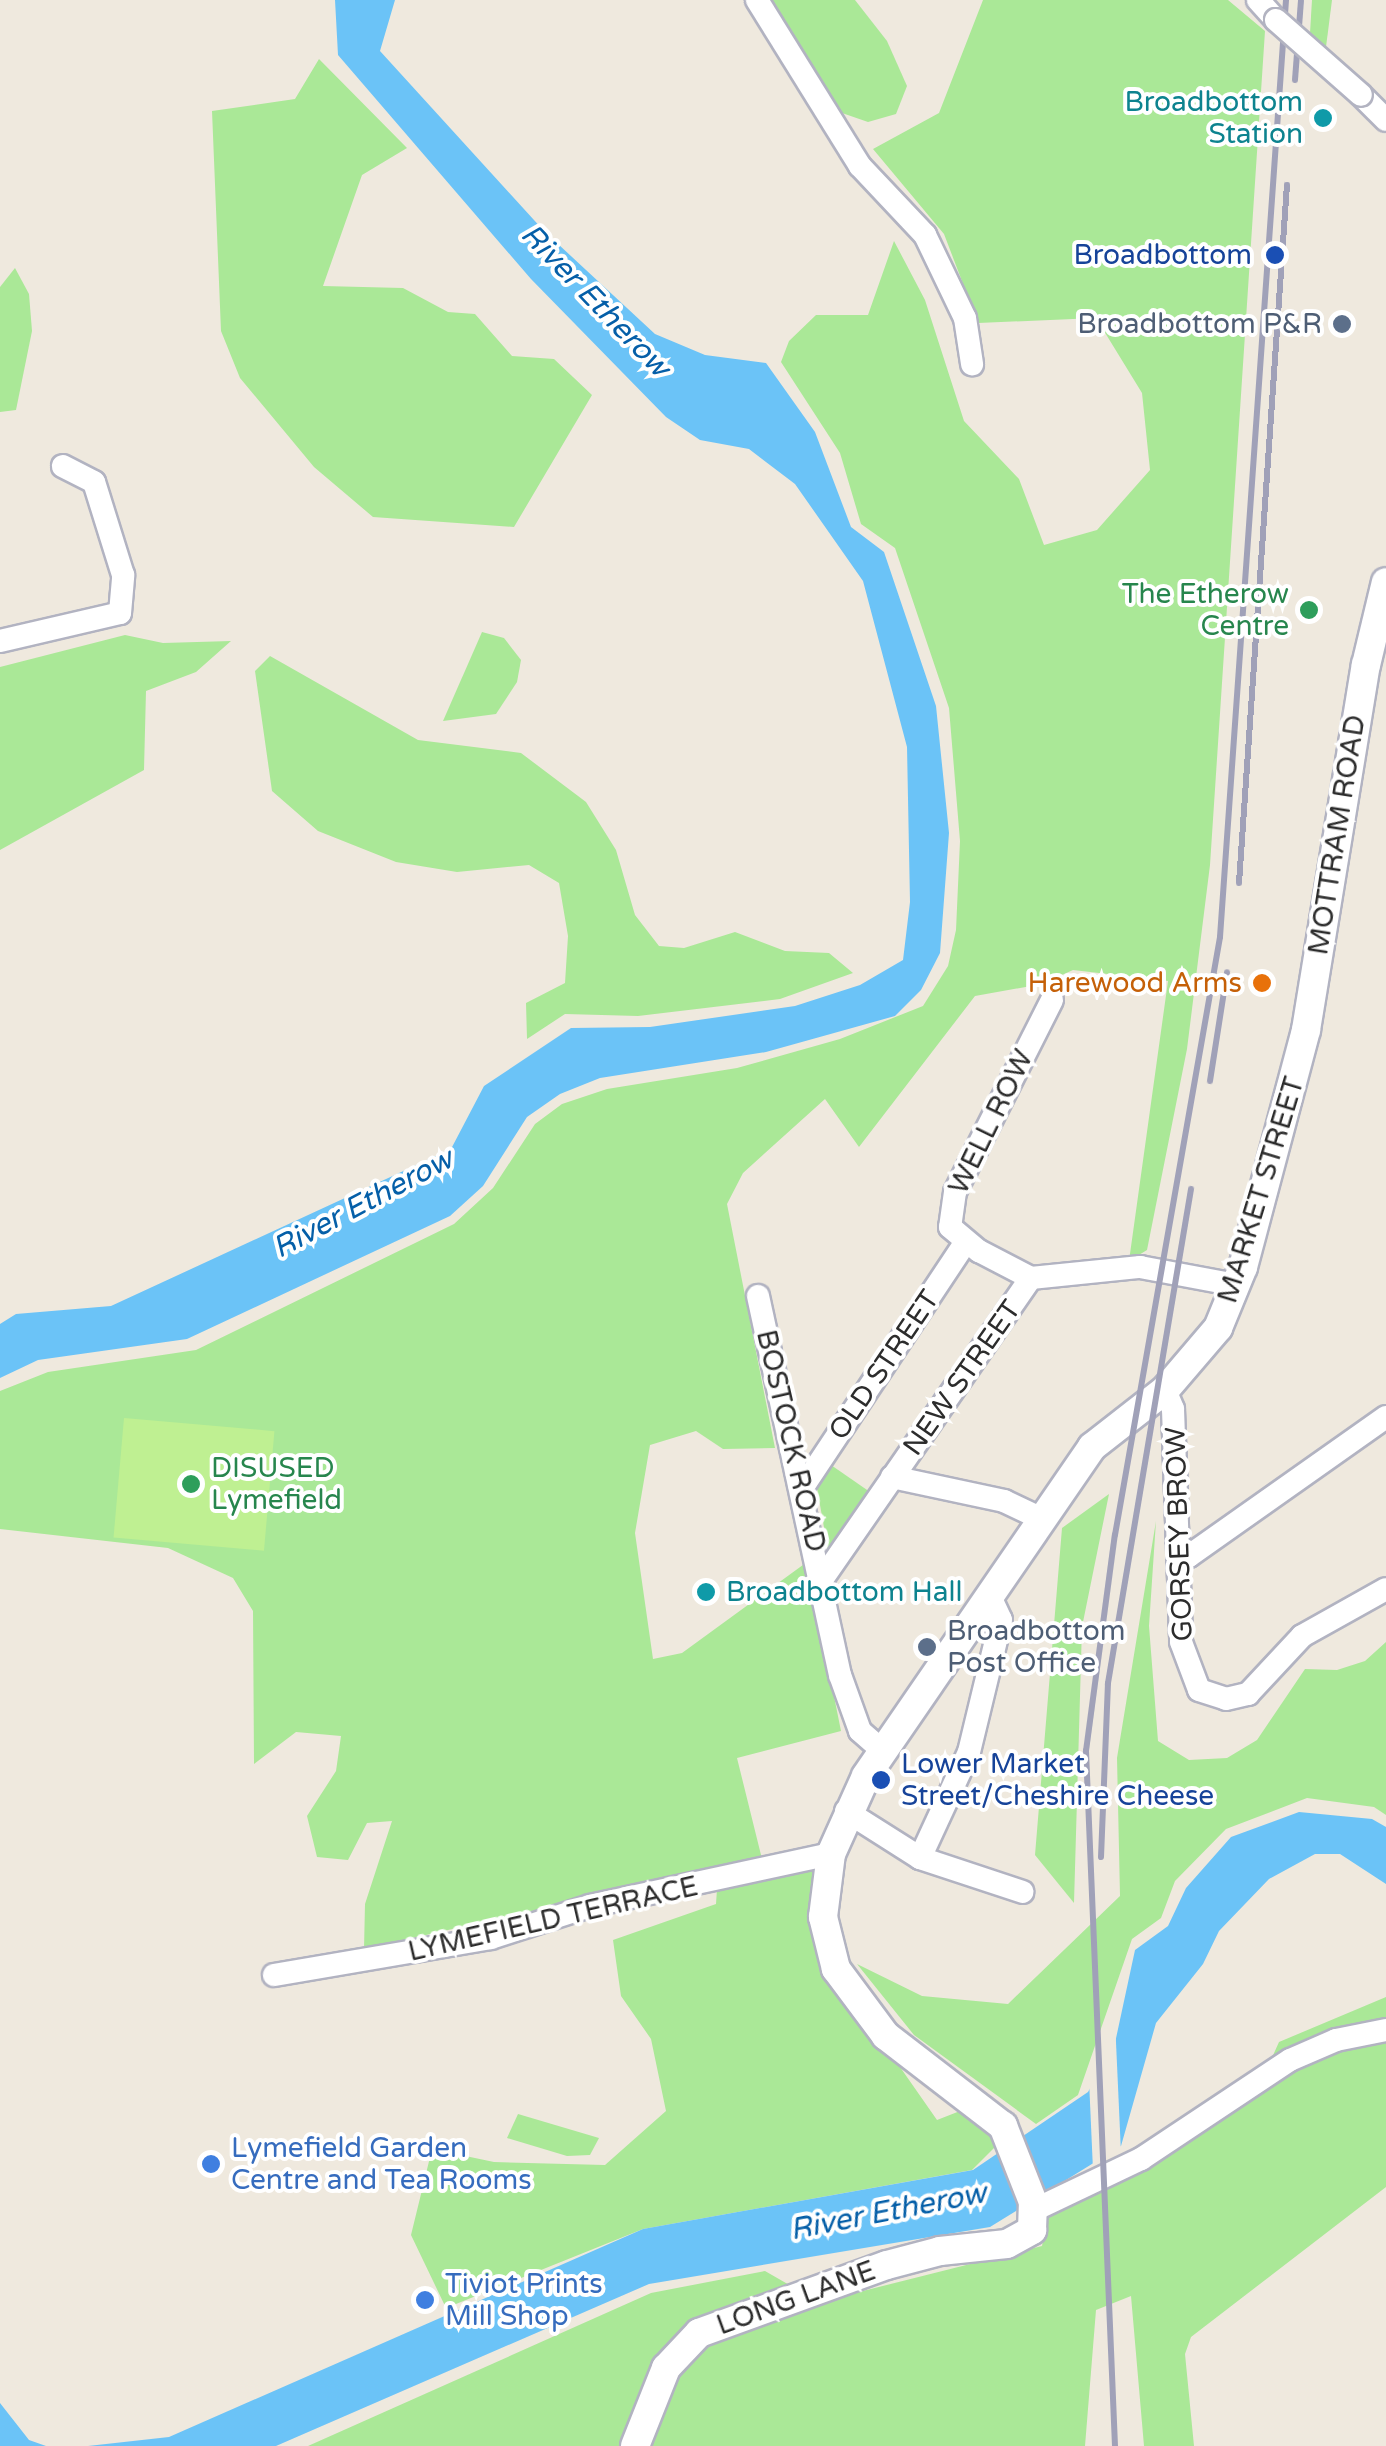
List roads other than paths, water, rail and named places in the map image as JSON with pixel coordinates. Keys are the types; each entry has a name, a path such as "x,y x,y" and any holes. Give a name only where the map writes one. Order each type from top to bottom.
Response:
{"street":[{"path":"758,0 860,166 924,235 965,318 972,364"},
{"path":"1258,0 1386,120"},
{"path":"0,641 120,612 123,575 94,482 64,466"},
{"name":"MOTTRAM ROAD","path":"1306,1030 1366,665 1386,582"},
{"name":"WELL ROW","path":"965,1242 948,1219 954,1192 1052,1000"},
{"name":"MARKET STREET","path":"1034,2206 1006,2130 912,2060 845,1985 825,1936 831,1854 846,1812 883,1751 1105,1433 1165,1390 1202,1354 1236,1284 1306,1030"},
{"path":"965,1242 1031,1278 1140,1267 1236,1284"},
{"name":"OLD STREET","path":"803,1487 965,1242"},
{"name":"NEW STREET","path":"823,1578 1031,1278"},
{"name":"BOSTOCK ROAD","path":"758,1296 823,1578 840,1675 860,1731 883,1751"},
{"name":"GORSEY BROW","path":"1165,1390 1173,1409 1188,1674 1199,1690 1226,1699 1248,1694 1316,1626 1386,1589"},
{"path":"1179,1557 1189,1556 1386,1417"},
{"path":"892,1478 1004,1501 1042,1519"},
{"path":"920,1858 969,1752 1001,1620 990,1596"},
{"path":"846,1812 920,1858 1023,1892"},
{"name":"LYMEFIELD TERRACE","path":"274,1975 491,1938 590,1906 831,1854"},
{"path":"1034,2206 1141,2159 1290,2060 1336,2040 1386,2030"},
{"name":"LONG LANE","path":"635,2446 666,2368 699,2332 887,2266 1022,2239 1032,2230 1034,2206"}],"water":[{"name":"River Etherow","path":"335,0 395,0 380,51 544,231 655,334 705,355 766,363 815,432 851,527 884,552 936,706 949,833 940,953 921,990 895,1016 766,1052 600,1078 560,1094 527,1117 483,1186 450,1216 187,1339 38,1360 0,1378 0,1324 16,1314 111,1306 451,1149 484,1086 571,1028 650,1027 795,1006 860,985 903,960 910,902 907,747 863,581 795,484 749,449 700,440 666,417 531,279 338,55"},
{"name":"River Etherow","path":"1299,1812 1372,1819 1386,1827 1386,1884 1340,1854 1315,1854 1269,1879 1219,1931 1203,1964 1156,2023 1121,2146 990,2227 649,2284 276,2446 88,2446 169,2437 643,2229 973,2170 1088,2092 1115,2043 1135,1950 1168,1926 1186,1888 1231,1837"},
{"path":"0,2403 29,2440 46,2446 0,2446"}],"railway":[{"path":"1115,2446 1086,1751 1115,1535 1220,937 1286,0"},
{"path":"1295,80 1301,0"},
{"path":"1239,883 1287,185"},
{"path":"1210,1081 1227,972"},
{"path":"1101,1857 1108,1683 1191,1189"}],"place":[{"name":"Broadbottom Station","path":"1323,118"},
{"name":"Broadbottom","path":"1275,255"},
{"name":"Broadbottom P&R","path":"1342,324"},
{"name":"The Etherow Centre","path":"1309,610"},
{"name":"Harewood Arms","path":"1262,983"},
{"name":"DISUSED Lymefield","path":"191,1484"},
{"name":"Broadbottom Hall","path":"706,1592"},
{"name":"Broadbottom Post Office","path":"927,1647"},
{"name":"Lower Market Street/Cheshire Cheese","path":"881,1780"},
{"name":"Lymefield Garden Centre and Tea Rooms","path":"211,2164"},
{"name":"Tiviot Prints Mill Shop","path":"425,2300"}]}
